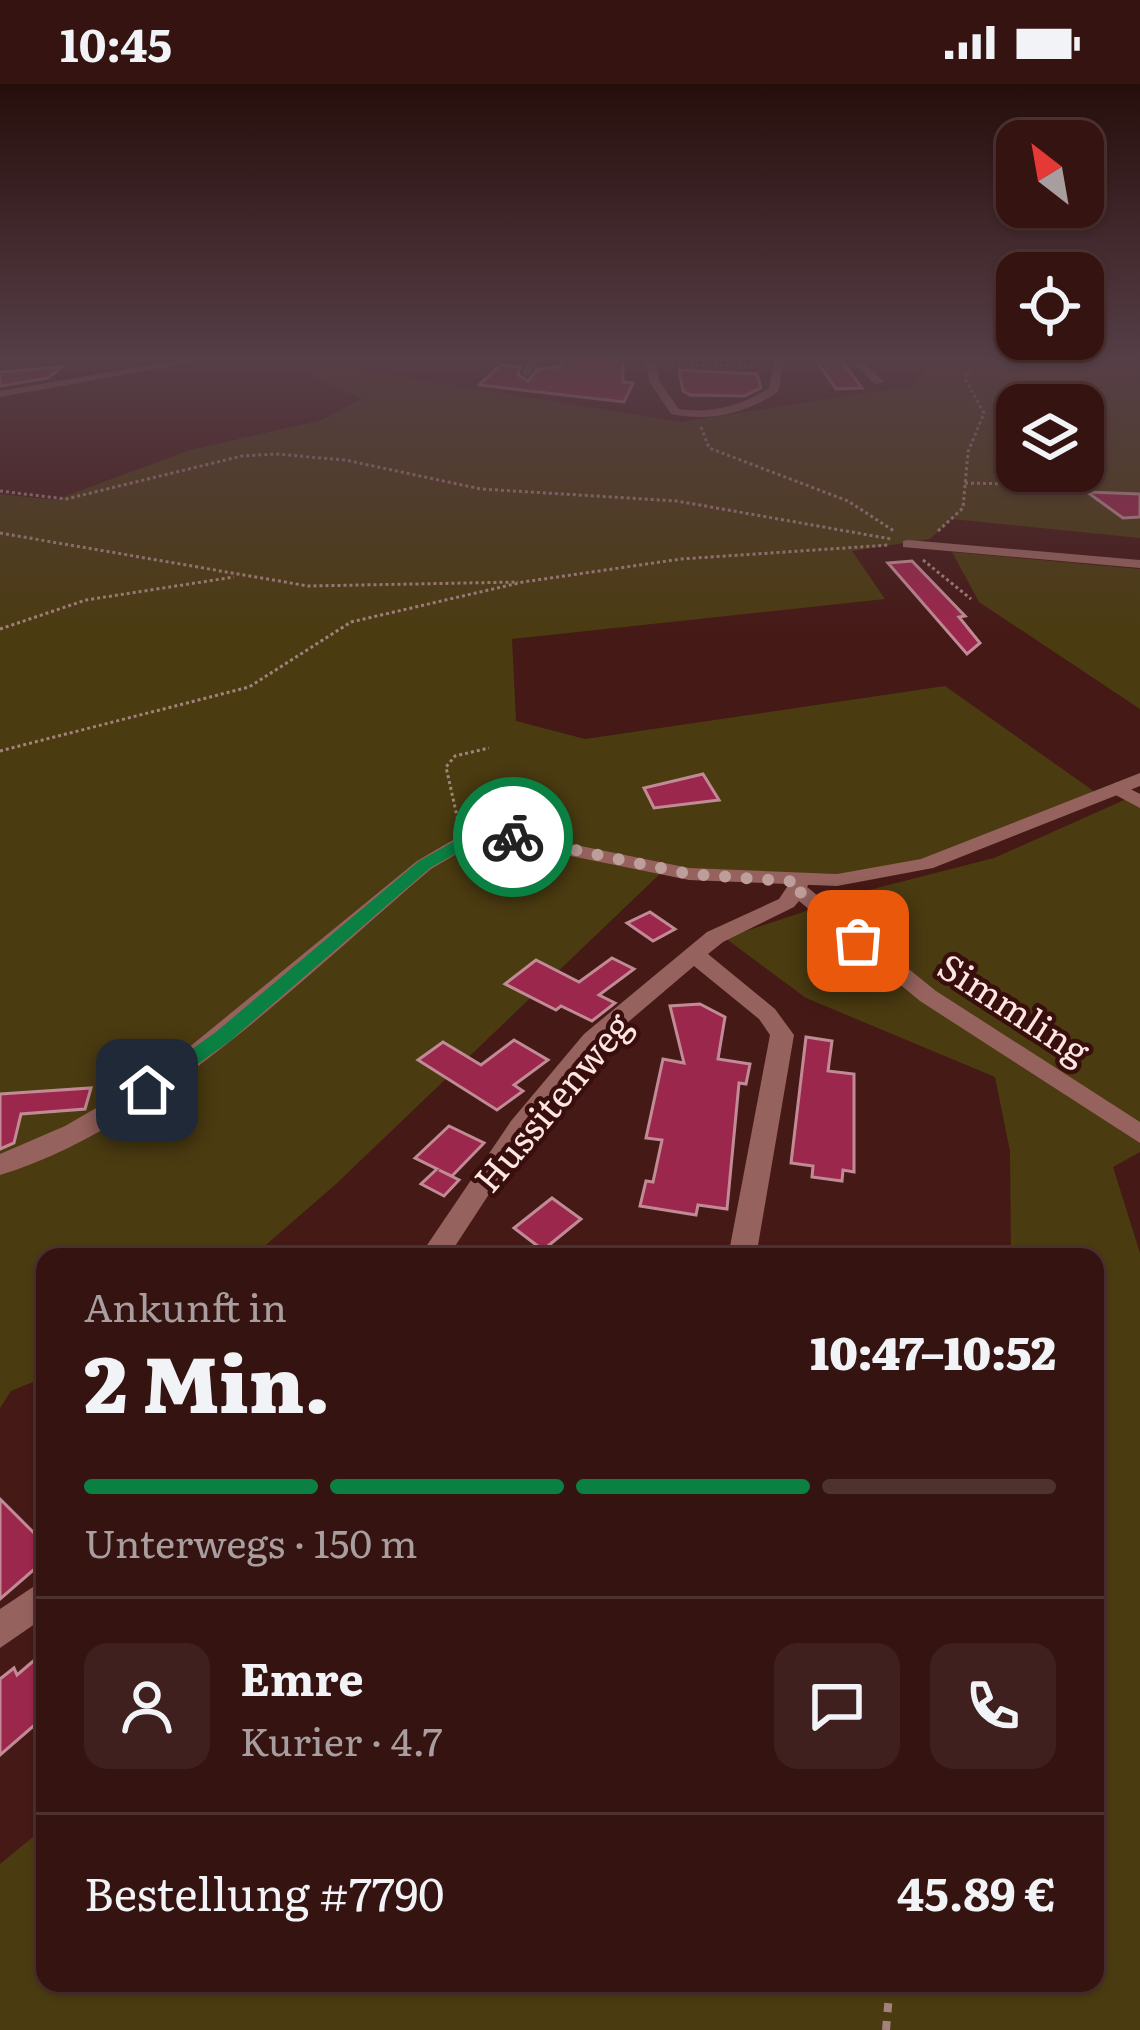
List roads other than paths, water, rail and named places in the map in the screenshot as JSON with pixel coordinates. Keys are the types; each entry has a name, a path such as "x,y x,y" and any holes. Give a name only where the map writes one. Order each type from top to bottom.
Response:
{"street":[{"path":"908,544 1140,564"},
{"path":"0,1165 74,1132 169,1077 424,865 465,842 516,837 689,874 800,886 926,864 1140,779"},
{"path":"1117,788 1140,802"},
{"name":"Hussitenweg","path":"440,1248 520,1127 592,1040 715,937 775,911 800,886"},
{"name":"Simmling","path":"800,886 928,996 1140,1134"},
{"path":"694,954 767,1014 782,1035 744,1248"},
{"path":"0,1631 36,1603"}]}
